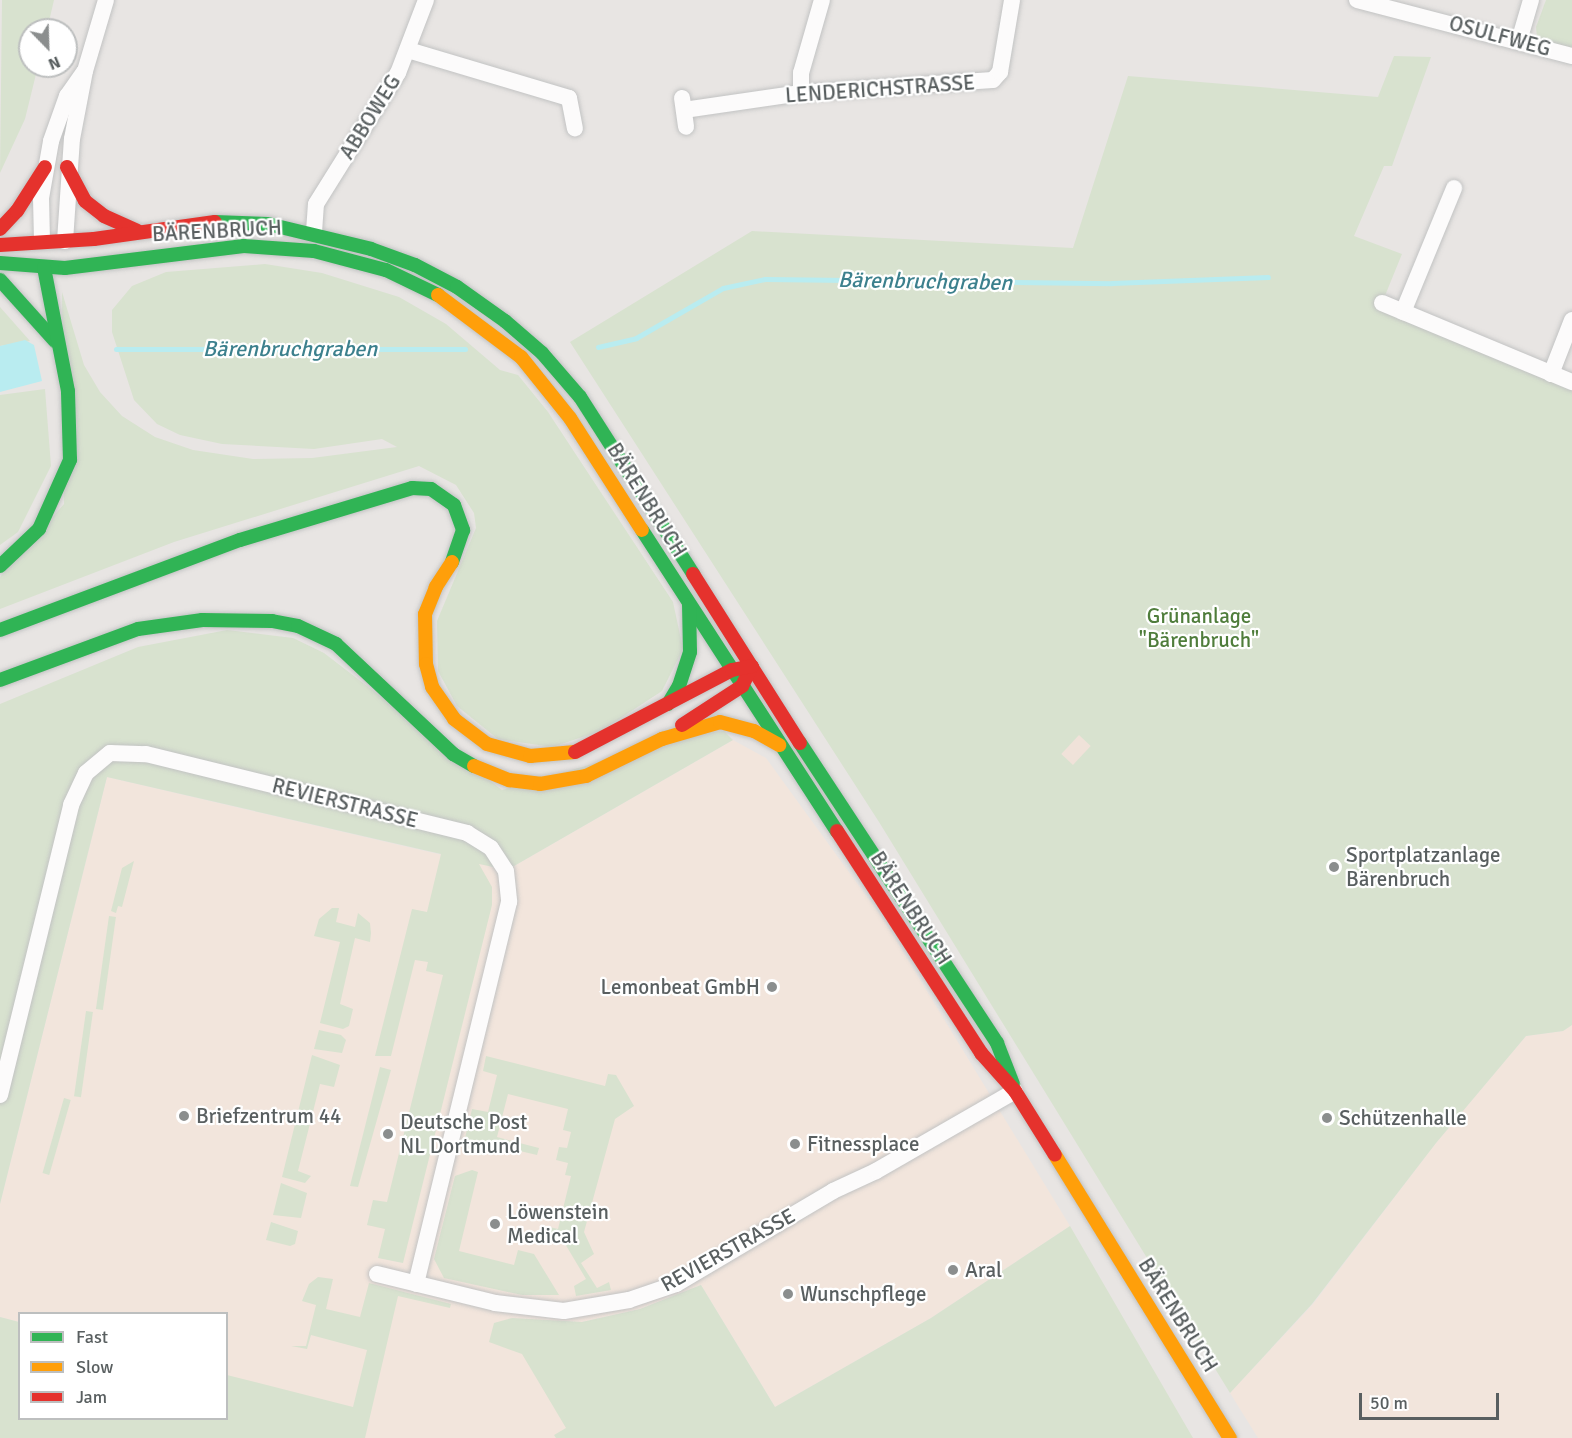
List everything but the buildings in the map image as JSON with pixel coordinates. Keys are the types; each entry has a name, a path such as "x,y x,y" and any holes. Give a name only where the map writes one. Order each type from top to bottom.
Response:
{"main road":[{"path":"0,229 17,211 45,167"},
{"path":"67,167 85,201 111,220 137,231"},
{"name":"BÄRENBRUCH","path":"0,245 65,241 226,221 268,224 314,232 415,265 457,287 542,353 580,397 925,938 985,1024 1007,1065 1015,1091"},
{"path":"0,566 39,529 57,497 70,460 68,392 44,267 42,241"},
{"path":"44,267 65,241"},
{"name":"BÄRENBRUCH","path":"0,263 44,267 100,264 198,249 282,246 356,261 424,287 494,333 546,387 570,418 779,745 981,1053 1015,1091 1230,1438"},
{"path":"0,280 58,345"},
{"path":"0,630 240,540 412,488 431,489 454,506 463,530 452,564 436,587 425,614 426,664 441,702 462,726 507,752 556,756 609,738 732,670 752,666"},
{"path":"668,704 682,680 690,652 689,605"},
{"path":"0,680 106,638 138,629 201,620 272,621 298,626 336,644 445,747 490,774 540,784 567,781 605,769 663,739 742,686 752,666"},
{"path":"663,739 720,722 754,731 779,745"}],"street":[{"path":"65,241 67,167 85,71 106,0"},
{"name":"ABBOWEG","path":"314,232 316,204 398,73 426,0"},
{"path":"801,93 801,73 822,0"},
{"name":"LENDERICHSTRASSE","path":"686,127 683,104 801,93 993,80 1000,72 1012,0"},
{"name":"OSULFWEG","path":"1357,0 1572,56"},
{"path":"1519,41 1531,0"},
{"path":"408,50 569,98 575,128"},
{"path":"42,241 45,167 67,96 85,71"},
{"path":"1403,312 1454,188"},
{"path":"1382,303 1572,382"},
{"path":"1551,374 1572,320"},
{"name":"REVIERSTRASSE","path":"0,1095 71,805 86,773 110,753 146,754 467,833 491,848 506,870 509,902 417,1284"},
{"name":"REVIERSTRASSE","path":"377,1274 495,1304 564,1311 629,1300 676,1284 832,1191 876,1171 1015,1091"}],"shaded area":[{"path":"733,740 766,758 883,919 1070,1226 931,1318 775,1407 701,1285 640,1309 582,1322 510,1320 576,1438 361,1438 228,1375 228,1312 18,1312 18,1322 0,1317 0,1204 107,777 507,870"},
{"path":"1572,1025 1572,1438 1258,1438 1230,1393 1313,1304 1436,1143 1526,1036 1563,1031"}],"green space":[{"path":"2,0 54,0 50,18 18,18 18,78 35,78 25,119 0,173"},
{"path":"1546,0 1572,0 1572,49 1537,38 1536,27"},
{"name":"Grünanlage \"Bärenbruch\"","path":"1394,56 1431,57 1392,166 1384,166 1354,236 1402,254 1382,303 1572,382 1572,1025 1563,1031 1526,1036 1436,1143 1312,1304 1230,1393 879,822 570,342 752,231 1073,248 1128,76 1378,97"},
{"path":"265,264 322,273 399,297 446,324 500,370 518,375 548,412 673,602 683,649 662,691 601,731 552,747 498,739 457,706 438,671 437,621 476,528 474,513 456,485 419,466 174,542 0,609 0,577 64,504 62,292 84,365 100,392 122,416 155,437 193,450 253,459 312,458 397,447 382,439 314,449 222,444 180,435 157,424 134,400 112,332 112,310 132,286 166,272"},
{"path":"0,307 30,341 0,346"},
{"path":"45,389 51,466 18,532 0,545 0,395"},
{"path":"227,630 293,638 324,653 502,790 700,733 724,731 733,740 507,870 479,864 492,887 492,905 403,1263 378,1258 385,1229 367,1225 373,1200 387,1202 443,975 426,971 428,962 415,960 391,1056 375,1056 412,909 427,912 441,854 107,777 0,1204 0,704 138,647"},
{"path":"134,861 122,907 118,906 116,913 111,911 122,868"},
{"path":"332,908 339,908 336,922 355,927 358,913 370,923 371,933 370,942 355,938 340,1004 353,1009 349,1026 343,1029 320,1023 340,942 314,936 319,919"},
{"path":"109,916 116,917 103,1010 96,1009"},
{"path":"86,1011 93,1012 81,1097 74,1096"},
{"path":"319,1030 341,1035 346,1040 342,1053 314,1049"},
{"path":"312,1055 340,1065 334,1087 320,1084 298,1171 311,1176 305,1183 282,1177"},
{"path":"486,1056 605,1086 608,1074 616,1075 634,1106 615,1119 584,1232 594,1254 581,1263 597,1288 609,1282 611,1290 576,1296 574,1286 586,1279 558,1232 546,1238 544,1232 545,1226 558,1229 571,1176 565,1175 568,1163 556,1160 559,1147 567,1148 571,1132 563,1130 568,1109 508,1094 497,1137 539,1148 537,1155 485,1143 482,1155 473,1153 464,1142 472,1109 488,1112 497,1075 483,1071"},
{"path":"380,1067 391,1070 358,1187 350,1186"},
{"path":"64,1098 71,1100 49,1175 43,1173"},
{"path":"472,1170 478,1172 459,1251 514,1265 518,1250 534,1254 559,1295 522,1295 444,1278 434,1259 455,1176"},
{"path":"281,1183 307,1193 301,1218 273,1215"},
{"path":"271,1222 298,1231 295,1244 290,1246 266,1240"},
{"path":"1070,1226 1193,1438 556,1438 554,1435 566,1428 522,1354 489,1342 494,1323 512,1318 582,1322 640,1309 701,1285 775,1407 931,1318"},
{"path":"318,1277 333,1279 326,1309 360,1317 369,1283 451,1304 450,1308 398,1296 365,1438 0,1438 0,1317 18,1322 18,1420 228,1420 228,1375 353,1407 367,1350 311,1335 307,1349 291,1346 306,1346 316,1305 302,1301 309,1284"}],"sand":[{"path":"1079,735 1091,746 1073,765 1061,754"}],"water":[{"path":"25,340 34,345 42,381 0,392 0,346"}],"waterway":[{"name":"Bärenbruchgraben","path":"598,347 636,338 723,288 765,279 1112,283 1268,277"},
{"name":"Bärenbruchgraben","path":"116,349 465,349"}],"traffic: fast":[{"path":"215,222 268,224 371,249 415,265 457,287 505,321 542,353 580,397 693,574"},
{"path":"0,263 65,268 244,246 314,251 386,270 438,295"},
{"path":"0,566 39,529 70,460 68,391 44,267"},
{"path":"0,280 55,341"},
{"path":"0,630 240,540 412,488 431,489 454,505 463,530 452,562"},
{"path":"642,530 837,831"},
{"path":"668,704 679,686 690,652 689,605"},
{"path":"0,680 138,629 202,620 272,621 298,626 336,644 453,754 474,766"},
{"path":"800,743 997,1043 1013,1084"}],"traffic: slow":[{"path":"438,295 521,357 570,418 642,530"},
{"path":"452,562 436,587 425,614 426,664 432,687 454,719 487,744 530,756 575,752"},
{"path":"474,766 509,780 540,784 586,776 662,739 720,722 754,731 779,745"},
{"path":"1055,1155 1230,1438"}],"traffic: jam":[{"path":"0,229 17,211 45,167"},
{"path":"67,167 85,201 104,216 137,231"},
{"path":"0,245 94,239 215,222"},
{"path":"693,574 800,743"},
{"path":"575,752 732,670 752,666"},
{"path":"682,725 742,686 752,666"},
{"path":"837,831 981,1053 1015,1091 1055,1155"}],"place":[{"name":"Sportplatzanlage Bärenbruch","path":"1334,867"},
{"name":"Lemonbeat GmbH","path":"772,987"},
{"name":"Briefzentrum 44","path":"184,1116"},
{"name":"Schützenhalle","path":"1327,1118"},
{"name":"Deutsche Post NL Dortmund","path":"388,1134"},
{"name":"Fitnessplace","path":"795,1144"},
{"name":"Löwenstein Medical","path":"495,1224"},
{"name":"Aral","path":"953,1270"},
{"name":"Wunschpflege","path":"788,1294"}]}
